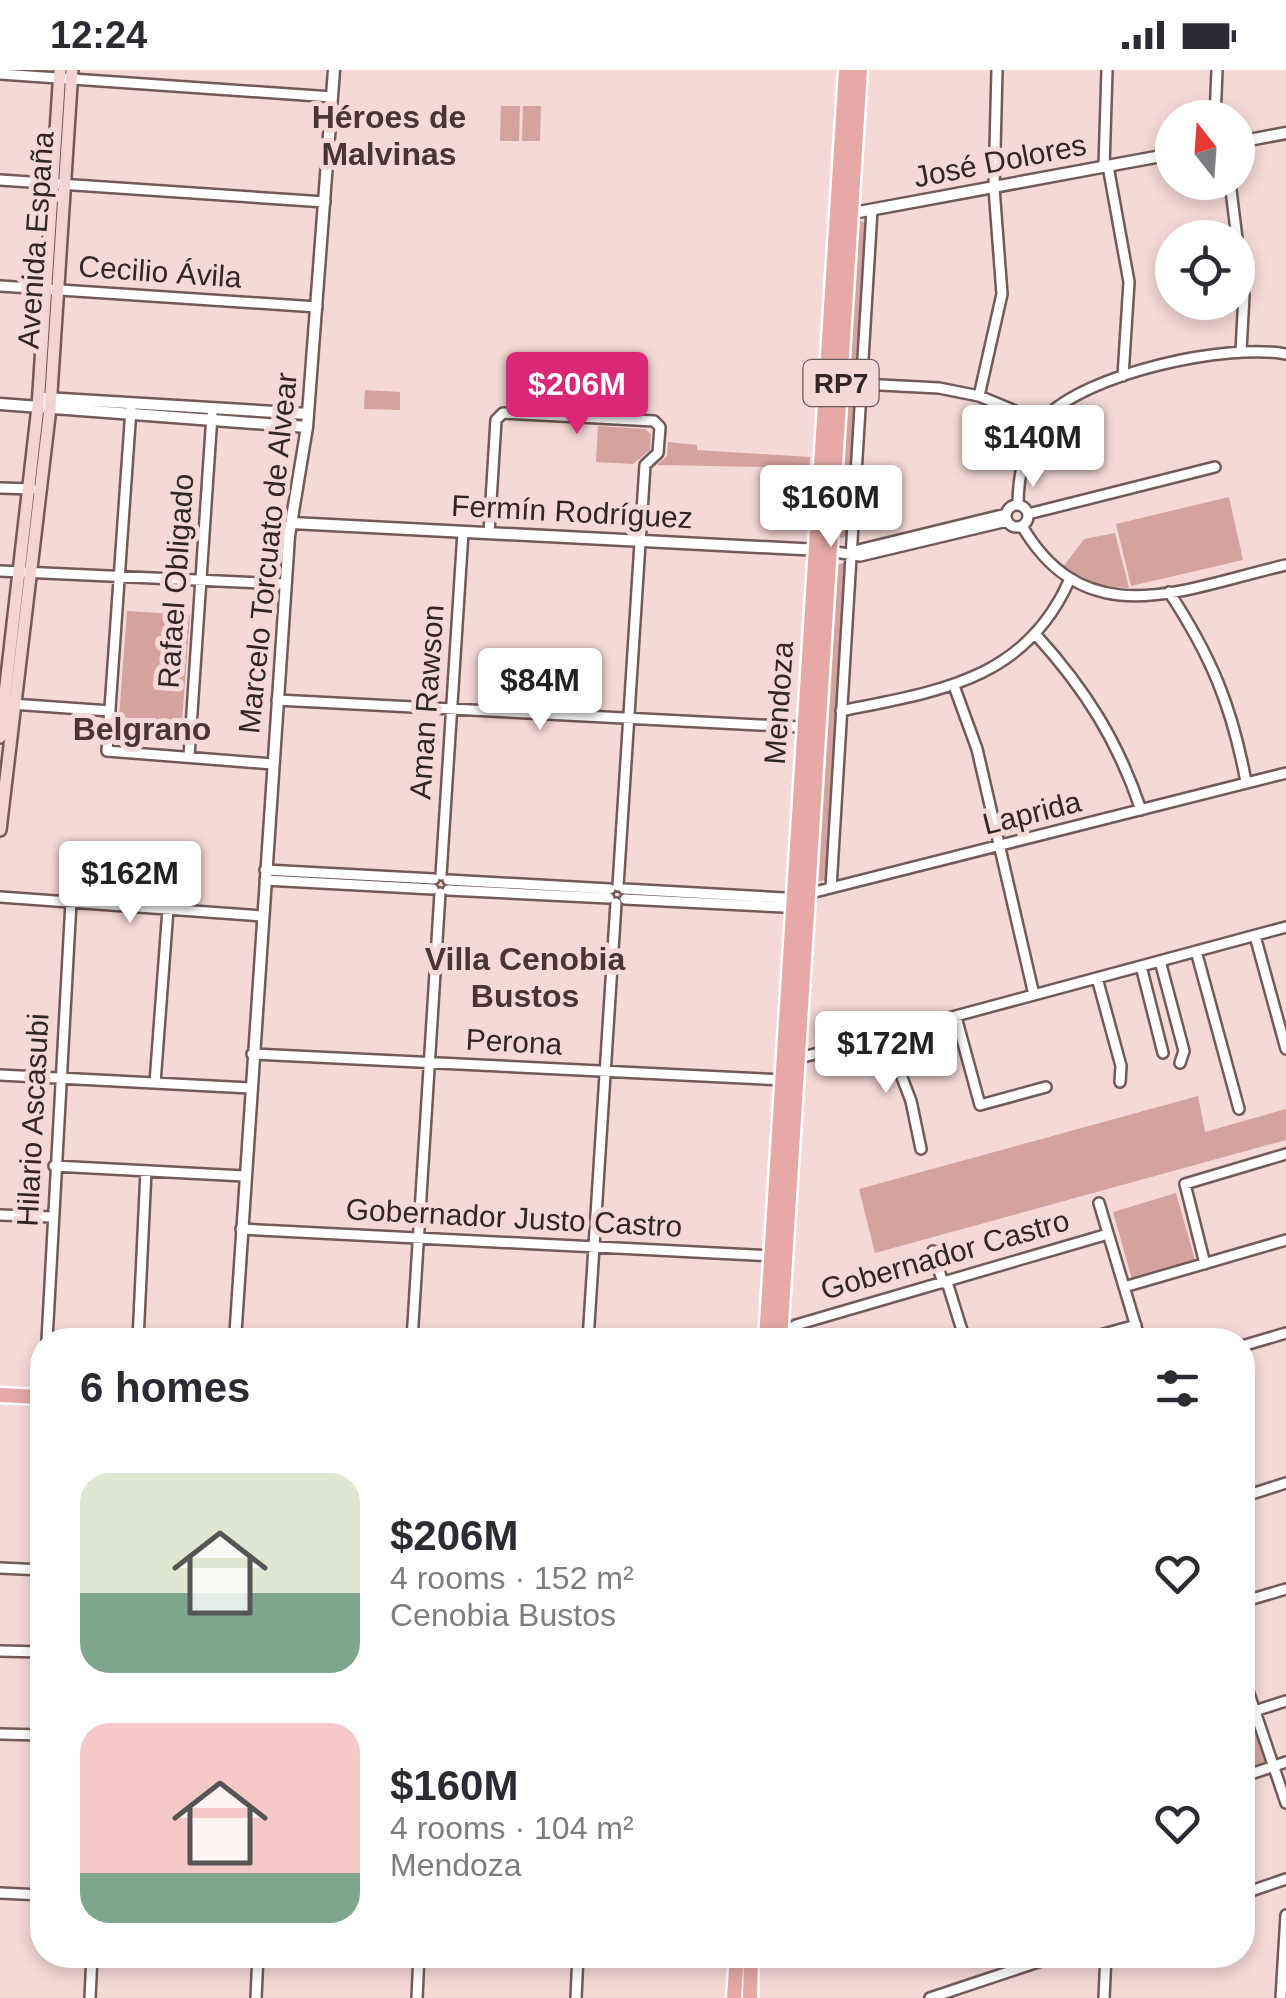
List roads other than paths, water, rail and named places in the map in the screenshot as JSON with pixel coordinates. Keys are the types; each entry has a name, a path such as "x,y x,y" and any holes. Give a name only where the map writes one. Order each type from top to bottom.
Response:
{"main road":[{"name":"Mendoza","path":"844,214 846,70"},
{"name":"Mendoza","path":"783,1079 798,1057 808,894 812,727 844,214 860,70"},
{"name":"Avenida España","path":"0,737 34,489 66,74"},
{"name":"Avenida España","path":"0,830 6,704"},
{"name":"Mendoza","path":"775,1328 792,903 812,727"},
{"name":"Mendoza","path":"778,1256 794,1101 783,1079"},
{"path":"0,1394 30,1396"},
{"path":"734,1998 735,1968"},
{"path":"750,1968 750,1998"}],"street":[{"name":"Marcelo Torcuato de Alvear","path":"235,1328 286,584 308,421 334,70"},
{"path":"979,396 1002,294 994,188 997,70"},
{"path":"1107,70 1106,167 1129,282 1123,376"},
{"path":"1215,100 1216,70"},
{"path":"0,74 66,74 332,96"},
{"path":"1255,138 1286,132"},
{"name":"José Dolores","path":"844,214 1155,157"},
{"path":"0,180 325,202"},
{"path":"1232,200 1244,295 1241,351"},
{"path":"831,888 872,210"},
{"name":"Cecilio Ávila","path":"0,286 318,307"},
{"path":"1286,354 1241,351 1123,376 1081,392 1042,422 1024,458 1018,505 1007,518 1022,526 1046,562 1069,581 1112,598 1169,592 1286,566"},
{"path":"861,384 939,388 979,396 1042,422"},
{"path":"132,402 107,751 273,764"},
{"path":"0,404 132,402 212,414"},
{"path":"40,403 131,414 212,414 308,421"},
{"path":"489,533 496,420 503,413 654,421 660,427 658,452 645,465 589,1328"},
{"name":"Rafael Obligado","path":"189,757 212,414"},
{"path":"1022,526 1028,514 1214,467"},
{"path":"0,488 34,489"},
{"path":"1018,505 1028,514"},
{"name":"Fermín Rodríguez","path":"292,523 850,552 1007,518"},
{"name":"Aman Rawson","path":"413,1328 463,532"},
{"path":"0,572 286,584"},
{"path":"841,711 954,686 996,667 1037,636 1069,581"},
{"path":"1169,592 1204,645 1223,686 1246,782"},
{"path":"1037,636 1078,681 1106,724 1141,810"},
{"path":"954,686 977,749 1034,996"},
{"path":"277,700 812,727"},
{"path":"6,704 110,710"},
{"name":"Laprida","path":"265,875 617,894 784,908 808,894 1286,772"},
{"path":"0,897 262,916"},
{"name":"Hilario Ascasubi","path":"47,1328 58,1078 71,902"},
{"path":"155,1083 168,909"},
{"path":"784,1039 798,1057 1286,927"},
{"path":"1255,936 1286,1049"},
{"path":"1196,952 1239,1108"},
{"path":"1160,961 1184,1051 1180,1063"},
{"path":"1141,966 1163,1053"},
{"path":"1098,978 1121,1066 1120,1082"},
{"path":"956,1016 980,1106 1046,1086"},
{"path":"886,1033 910,1100 921,1149"},
{"name":"Perona","path":"252,1054 783,1079"},
{"path":"0,1075 250,1088"},
{"path":"1206,1264 1185,1184 1286,1154"},
{"path":"54,1166 244,1176"},
{"path":"139,1328 146,1171"},
{"path":"1099,1203 1137,1328"},
{"path":"0,1215 52,1216"},
{"name":"Gobernador Justo Castro","path":"241,1229 778,1256"},
{"name":"Gobernador Castro","path":"792,1328 1108,1234"},
{"path":"1124,1287 1286,1240"},
{"path":"933,1251 960,1328"},
{"name":"Gobernador Castro","path":"775,1312 796,1325"},
{"path":"1125,1328 1136,1325"},
{"path":"1255,1342 1286,1333"},
{"path":"1255,1493 1286,1483"},
{"path":"0,1568 30,1569"},
{"path":"1255,1598 1286,1589"},
{"path":"0,1651 30,1652"},
{"path":"1286,1700 1255,1710 1286,1802"},
{"path":"0,1734 30,1735"},
{"path":"1255,1773 1286,1762"},
{"path":"1255,1890 1286,1880"},
{"path":"0,1893 30,1894"},
{"path":"1281,1998 1286,1915"},
{"path":"90,1998 91,1968"},
{"path":"256,1998 257,1968"},
{"path":"417,1998 418,1968"},
{"path":"576,1998 577,1968"},
{"path":"936,1997 1021,1968"},
{"path":"1104,1998 1105,1968"}],"district":[{"name":"Héroes de Malvinas","path":"389,136"},
{"name":"Belgrano","path":"142,729"},
{"name":"Villa Cenobia Bustos","path":"525,978"}]}
